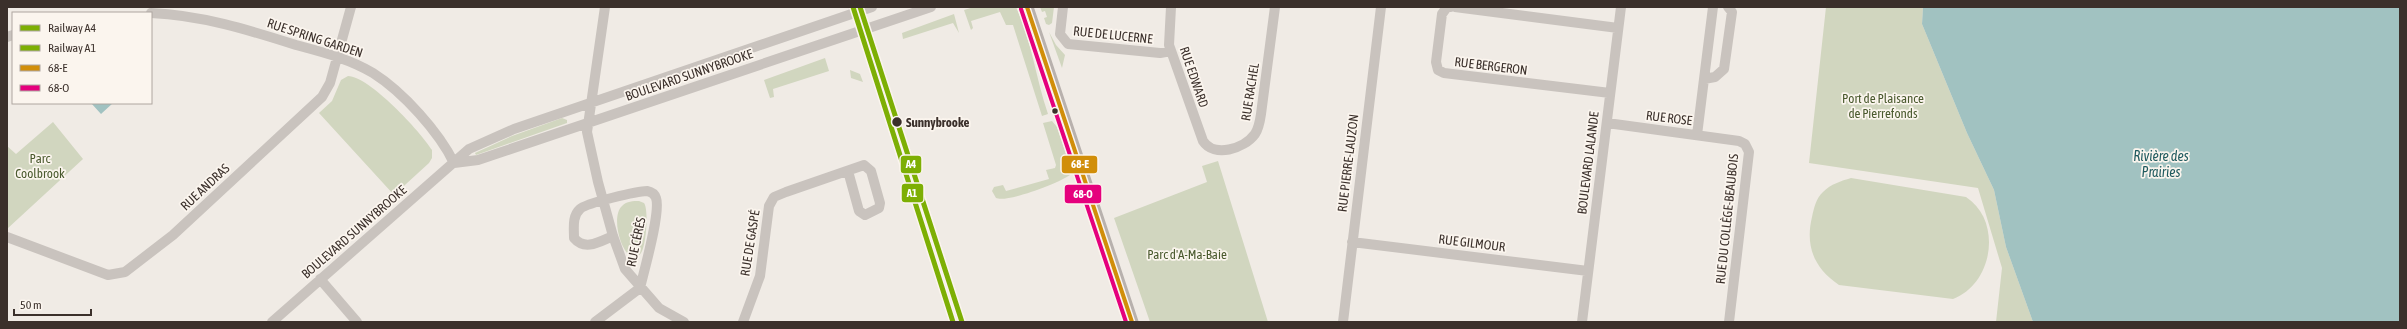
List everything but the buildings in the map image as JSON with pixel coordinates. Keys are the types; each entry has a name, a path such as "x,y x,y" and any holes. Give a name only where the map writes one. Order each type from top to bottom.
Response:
{"main road":[{"path":"1027,7 1132,322"}],"street":[{"name":"RUE ANDRAS","path":"7,237 108,276 125,272 173,235 317,102 328,89 351,7"},
{"name":"RUE CÉRÈS","path":"605,7 588,123 588,136 605,201 612,236 625,269 640,288"},
{"name":"BOULEVARD SUNNYBROOKE","path":"272,322 469,149 491,138 872,7"},
{"name":"BOULEVARD SUNNYBROOKE","path":"454,163 478,160 931,7"},
{"name":"RUE DE LUCERNE","path":"1063,7 1060,34 1068,44 1160,53 1171,51"},
{"name":"RUE EDWARD","path":"1170,7 1168,28 1171,51 1201,134 1206,145 1212,150"},
{"name":"RUE RACHEL","path":"1212,150 1225,150 1244,143 1258,128 1262,114 1275,7"},
{"name":"RUE PIERRE-LAUZON","path":"1343,322 1380,7"},
{"name":"RUE BERGERON","path":"1451,7 1447,7 1442,14 1436,62 1438,70 1444,74 1610,93"},
{"path":"1455,7 1618,28"},
{"name":"BOULEVARD LALANDE","path":"1582,322 1621,7"},
{"name":"RUE ROSE","path":"1606,123 1697,134 1713,7"},
{"path":"1704,79 1715,77 1724,69 1732,12 1728,7"},
{"name":"RUE SPRING GARDEN","path":"152,14 187,16 219,22 337,57 366,69 391,87 444,145 454,163"},
{"name":"RUE DU COLLÈGE-BEAUBOIS","path":"1697,134 1739,141 1746,144 1749,152 1729,322"},
{"name":"RUE DE GASPÉ","path":"743,322 760,276 769,206 774,197 864,165 868,167 880,203 876,211 865,215 860,211 848,171"},
{"name":"RUE CÉRÈS","path":"612,236 589,246 579,244 574,238 575,216 581,208 621,195 648,191 654,194 657,200 654,225 640,288"},
{"name":"RUE GILMOUR","path":"1352,242 1588,271"},
{"path":"320,279 357,322"},
{"path":"595,322 640,288 659,308 684,322"}],"green space":[{"path":"974,7 1016,7 1030,47 1048,114 1042,116 1013,25 1006,25 1000,12 971,21 973,28 971,30 964,10"},
{"path":"1040,7 1054,7 1052,23 1049,25 1046,24 1044,18 1047,17 1045,11 1042,12"},
{"name":"Port de Plaisance de Pierrefonds","path":"1826,7 1923,7 1922,24 1967,133 1994,190 2006,247 2033,322 1996,322 2002,268 1978,188 1809,163"},
{"path":"954,14 959,33 953,23 903,39 902,33"},
{"path":"1049,32 1056,45 1065,55 1062,68"},
{"path":"825,58 829,71 773,89 774,97 770,98 764,80"},
{"path":"850,70 860,74 863,82 851,78"},
{"path":"348,76 357,78 368,85 394,106 432,150 432,158 429,163 394,195 319,113 332,101 341,80"},
{"path":"562,118 567,120 567,123 476,155 475,153 512,136"},
{"path":"1052,121 1057,127 1071,169 1070,175 1045,187 1021,195 1011,198 996,198 992,191 994,187 1003,185 1006,191 1049,179 1046,170 1055,168 1056,165 1043,123"},
{"name":"Parc Coolbrook","path":"53,122 83,159 7,229 7,146 16,154"},
{"name":"Parc d'A-Ma-Baie","path":"1218,161 1268,322 1150,322 1114,218 1207,182 1202,166"},
{"path":"1851,178 1966,197 1978,208 1985,221 1989,236 1988,251 1984,266 1977,280 1967,291 1953,299 1839,285 1830,278 1818,264 1811,247 1810,228 1812,217 1817,200 1826,189"},
{"path":"639,201 644,203 646,207 647,220 643,249 638,256 633,258 624,249 621,242 618,234 617,218 619,211 624,204"}],"water":[{"name":"Rivière des Prairies","path":"1923,7 2400,7 2400,322 2033,322 2006,247 1994,190 1967,133 1922,24"},
{"path":"92,104 112,104 101,114"}],"rail line":[{"name":"A1","path":"853,7 953,322"},
{"name":"A4","path":"860,7 962,322"}],"transit line":[{"name":"68-E","path":"1027,7 1132,322"},
{"name":"68-O","path":"1021,9 1126,322"}],"place":[{"name":"Sunnybrooke","path":"897,122"}]}
